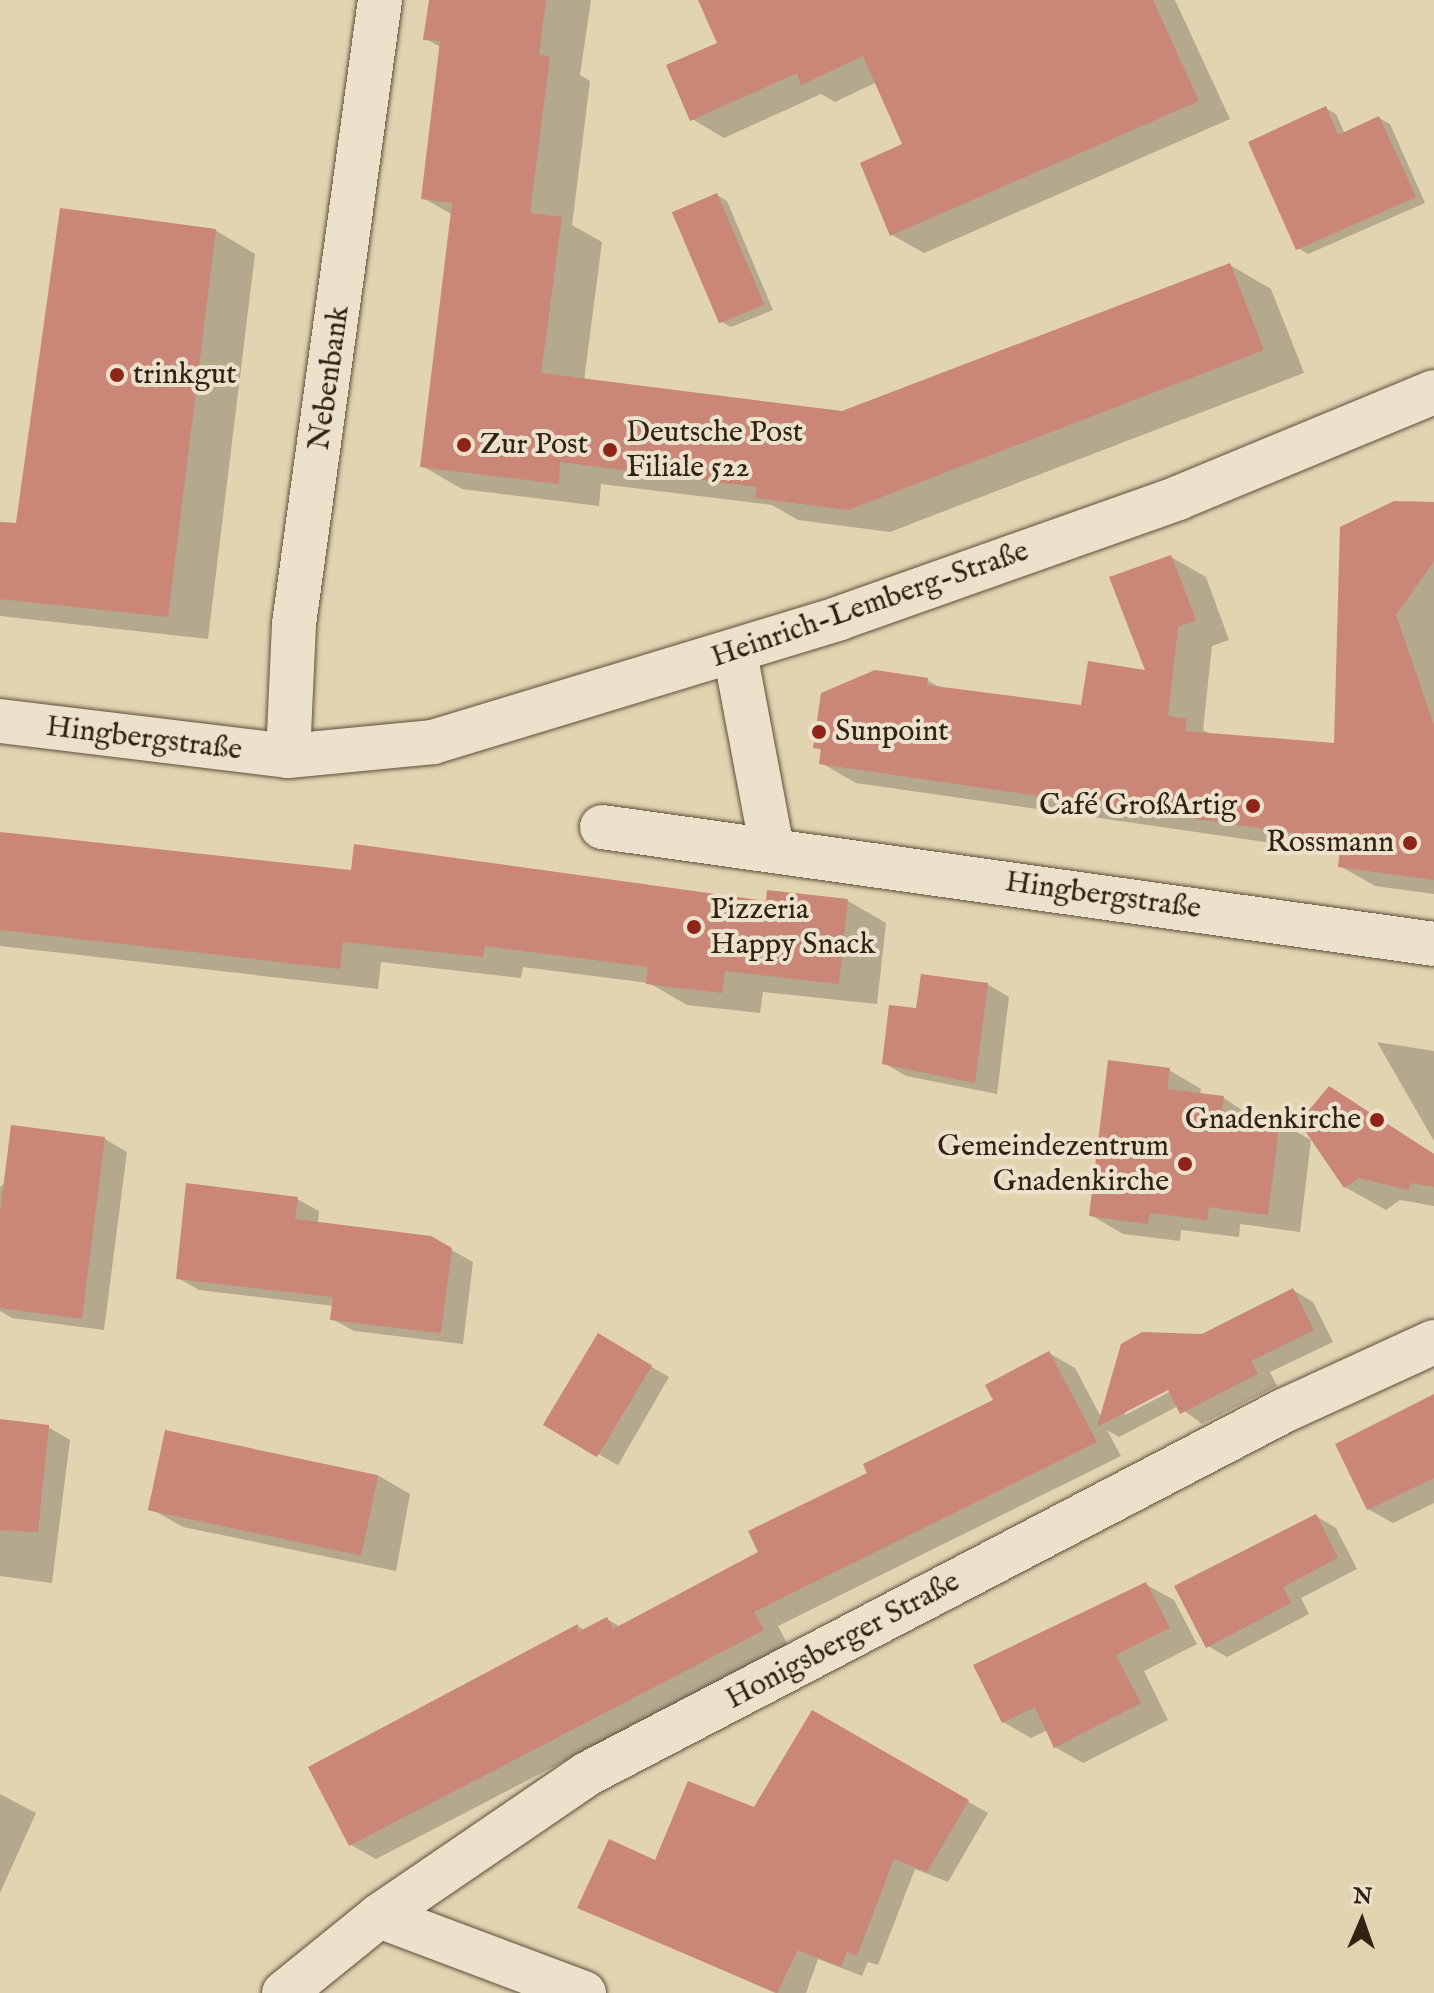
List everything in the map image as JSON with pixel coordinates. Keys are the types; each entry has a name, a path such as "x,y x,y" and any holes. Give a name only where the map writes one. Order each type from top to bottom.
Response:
{"street":[{"name":"Nebenbank","path":"288,756 294,624 380,0"},
{"name":"Heinrich-Lemberg-Straße","path":"288,756 433,742 735,653 1178,498 1434,392"},
{"path":"735,653 772,849"},
{"name":"Hingbergstraße","path":"0,721 288,756"},
{"name":"Hingbergstraße","path":"602,827 1434,944"},
{"name":"Honigsberger Straße","path":"284,1993 379,1916 587,1774 1283,1411 1434,1342"},
{"path":"379,1916 584,1993"}],"building":[{"path":"429,0 546,0 539,55 550,56 530,213 562,217 541,373 842,411 1230,263 1264,350 848,510 755,498 757,487 560,462 559,484 420,467 452,203 421,199 440,41 423,40"},
{"path":"698,0 1153,0 1199,101 890,236 860,163 902,144 863,56 801,85 797,73 690,121 666,65 717,43"},
{"path":"1326,106 1338,135 1379,116 1416,197 1296,250 1248,142"},
{"path":"717,193 764,304 719,324 672,212"},
{"name":"trinkgut","path":"60,208 216,229 168,617 0,599 0,522 16,523"},
{"path":"1394,501 1434,502 1434,561 1396,615 1434,725 1434,880 1338,867 1341,840 819,764 821,749 813,748 821,693 875,670 928,678 927,685 1081,705 1088,661 1145,670 1109,577 1171,555 1196,620 1178,627 1168,716 1187,719 1185,731 1334,743 1340,527"},
{"path":"0,832 351,870 354,844 766,901 767,890 848,899 839,984 725,971 722,993 646,984 648,967 485,946 483,957 343,942 340,969 0,930"},
{"path":"921,974 988,983 975,1083 882,1064 889,1005 916,1008"},
{"name":"Gemeindezentrum Gnadenkirche","path":"1108,1060 1170,1068 1167,1089 1224,1096 1222,1112 1280,1120 1268,1215 1209,1207 1207,1220 1150,1213 1148,1224 1089,1216"},
{"path":"1329,1086 1434,1154 1434,1187 1410,1183 1409,1190 1359,1178 1344,1188 1299,1122"},
{"path":"11,1125 105,1137 82,1319 0,1308 0,1214"},
{"path":"186,1183 298,1197 295,1219 431,1236 452,1248 441,1333 330,1320 333,1297 176,1279"},
{"path":"1293,1288 1314,1330 1251,1361 1258,1374 1180,1414 1168,1390 1097,1427 1121,1344 1142,1332 1202,1334"},
{"path":"598,1333 652,1365 597,1457 543,1425"},
{"path":"1049,1351 1097,1442 754,1612 764,1630 349,1846 308,1767 578,1624 578,1632 607,1617 613,1629 758,1552 748,1531 867,1473 863,1464 993,1400 985,1385"},
{"path":"1434,1394 1434,1478 1367,1510 1335,1444"},
{"path":"0,1419 49,1425 38,1532 0,1530"},
{"path":"165,1430 378,1475 361,1556 148,1510"},
{"path":"1316,1514 1338,1558 1283,1587 1291,1603 1206,1648 1174,1586"},
{"path":"1146,1582 1170,1628 1116,1655 1141,1703 1054,1748 1035,1707 1002,1723 973,1665"},
{"path":"812,1710 969,1800 927,1872 894,1859 857,1956 847,1952 841,1967 798,1950 777,1993 577,1908 609,1839 655,1860 688,1781 754,1807"}],"place":[{"name":"trinkgut","path":"117,375"},
{"name":"Zur Post","path":"464,445"},
{"name":"Deutsche Post Filiale 522","path":"610,450"},
{"name":"Sunpoint","path":"819,732"},
{"name":"Café GroßArtig","path":"1253,806"},
{"name":"Rossmann","path":"1410,843"},
{"name":"Pizzeria Happy Snack","path":"694,927"},
{"name":"Gnadenkirche","path":"1377,1120"},
{"name":"Gemeindezentrum Gnadenkirche","path":"1185,1164"}]}
